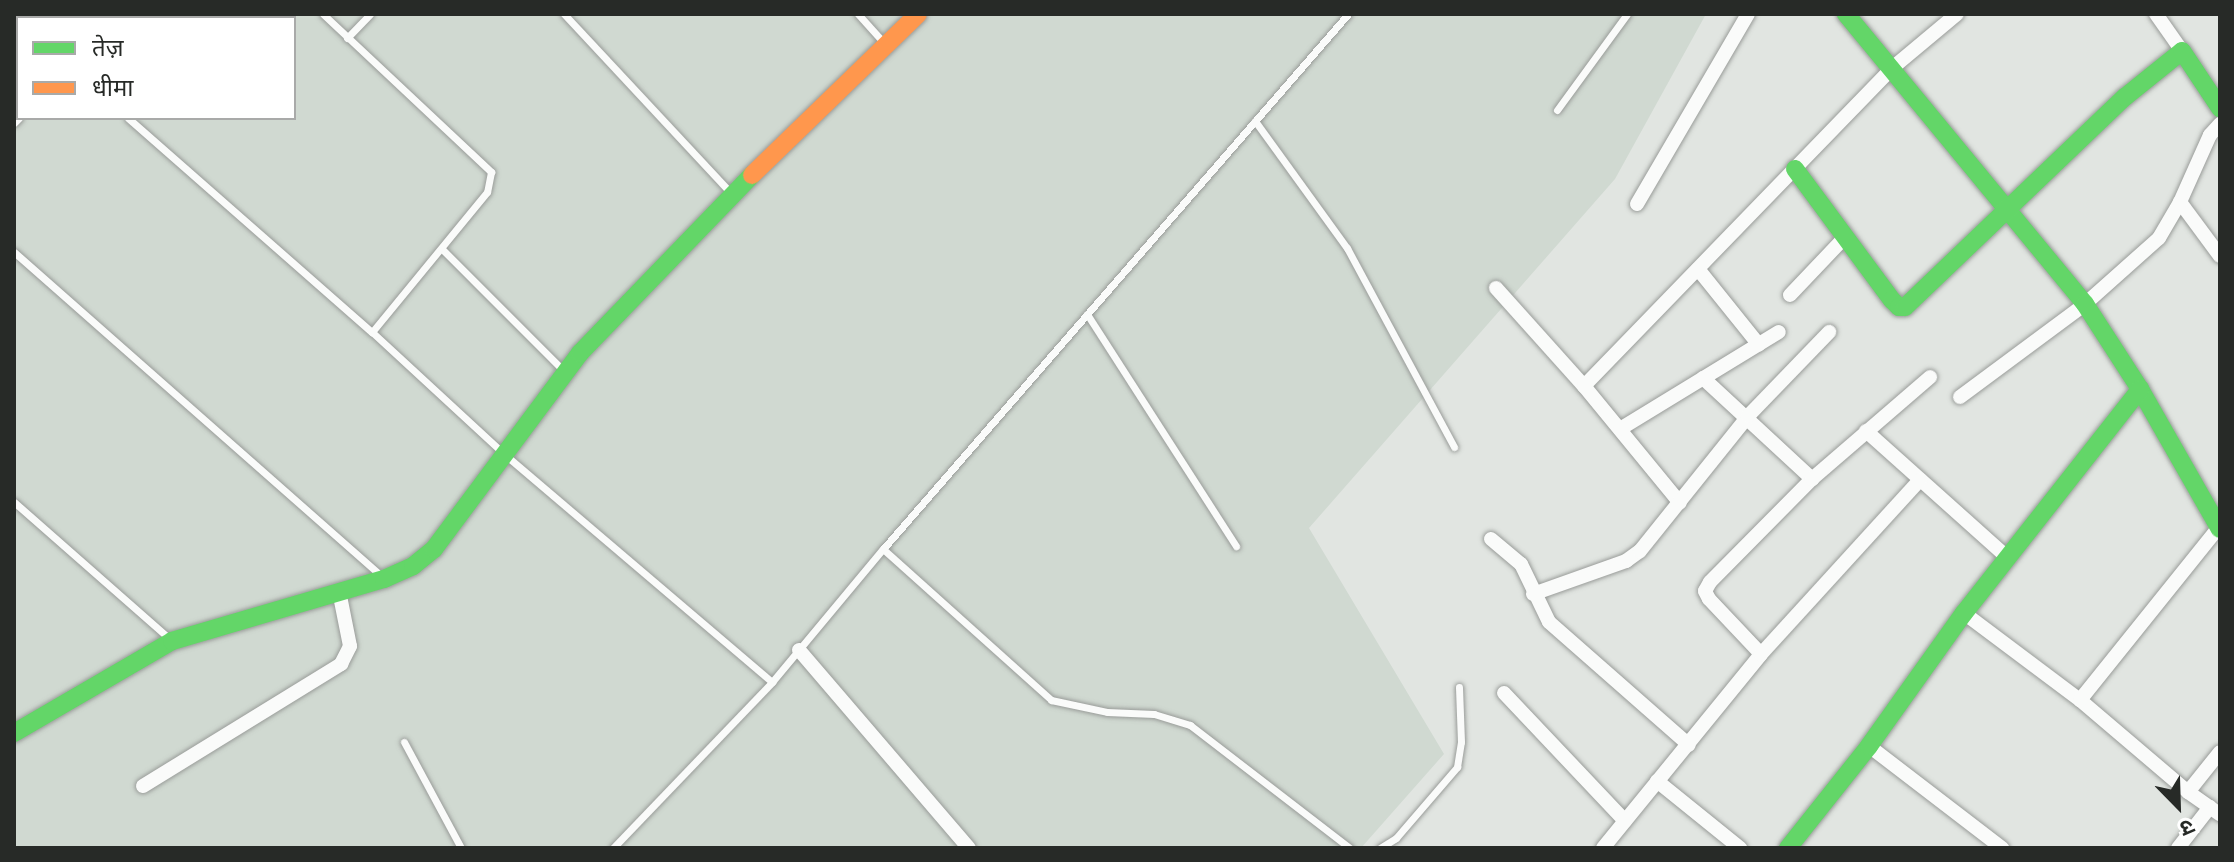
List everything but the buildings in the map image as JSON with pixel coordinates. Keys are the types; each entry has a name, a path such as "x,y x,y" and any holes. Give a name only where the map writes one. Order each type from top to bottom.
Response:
{"street":[{"path":"14,733 57,711 172,641 384,579 413,566 434,549 564,371 733,194 918,14"},
{"path":"1637,204 1748,14"},
{"path":"1846,14 2085,304 2140,389 2219,528 2080,700"},
{"path":"1584,386 1890,70 1957,14"},
{"path":"2156,14 2220,108"},
{"path":"1795,169 1892,300 1899,307 1905,307 1913,303 2125,97 2182,51"},
{"path":"1960,397 2085,304 2159,238 2180,202 2202,150 2220,124"},
{"path":"2180,202 2220,256"},
{"path":"1790,295 1845,237"},
{"path":"1698,269 1759,345"},
{"path":"1496,288 1584,386 1680,503"},
{"path":"1620,429 1779,332"},
{"path":"1533,594 1626,561 1650,542 1748,416 1829,332"},
{"path":"1761,654 1705,591 1710,582 1812,479 1930,377"},
{"path":"1703,378 1748,416 1812,479"},
{"path":"1788,848 1869,746 1964,613 2140,389"},
{"path":"1866,431 2008,558"},
{"path":"1603,848 1761,654 1920,480"},
{"path":"1491,539 1515,557 1549,622 1689,745"},
{"path":"143,786 341,664 350,646 339,591"},
{"path":"1964,613 2080,700 2188,792 2215,810 2178,848"},
{"path":"799,650 969,848"},
{"path":"1504,693 1625,821"},
{"path":"1869,746 2002,848"},
{"path":"2188,792 2220,752"},
{"path":"1657,781 1740,848"}],"lane":[{"path":"323,14 491,172 487,192 372,332"},
{"path":"347,38 370,14"},
{"path":"564,14 733,194"},
{"path":"858,14 886,44"},
{"path":"613,848 772,682 883,549 1348,14"},
{"path":"1557,110 1627,14"},
{"path":"130,120 372,332 503,453 772,682"},
{"path":"1255,121 1347,248 1454,447"},
{"path":"442,249 564,371"},
{"path":"14,252 384,579"},
{"path":"1087,314 1236,546"},
{"path":"14,502 172,641"},
{"path":"883,549 1051,700 1107,712 1154,714 1190,725 1350,848"},
{"path":"1380,848 1396,838 1457,767 1461,742 1459,687"},
{"path":"404,742 461,848"}],"shaded area":[{"path":"14,14 1706,14 1615,179 1309,528 1444,754 1361,848 14,848"}],"traffic: fast":[{"path":"1846,14 2085,304 2140,389 2220,529"},
{"path":"1795,169 1892,300 1899,307 1905,307 2125,97 2182,51 2220,108"},
{"path":"14,733 172,641 384,579 413,566 434,549 580,353 752,175"},
{"path":"1788,848 1869,746 1964,613 2140,389"}],"traffic: slow":[{"path":"752,175 918,14"}]}
